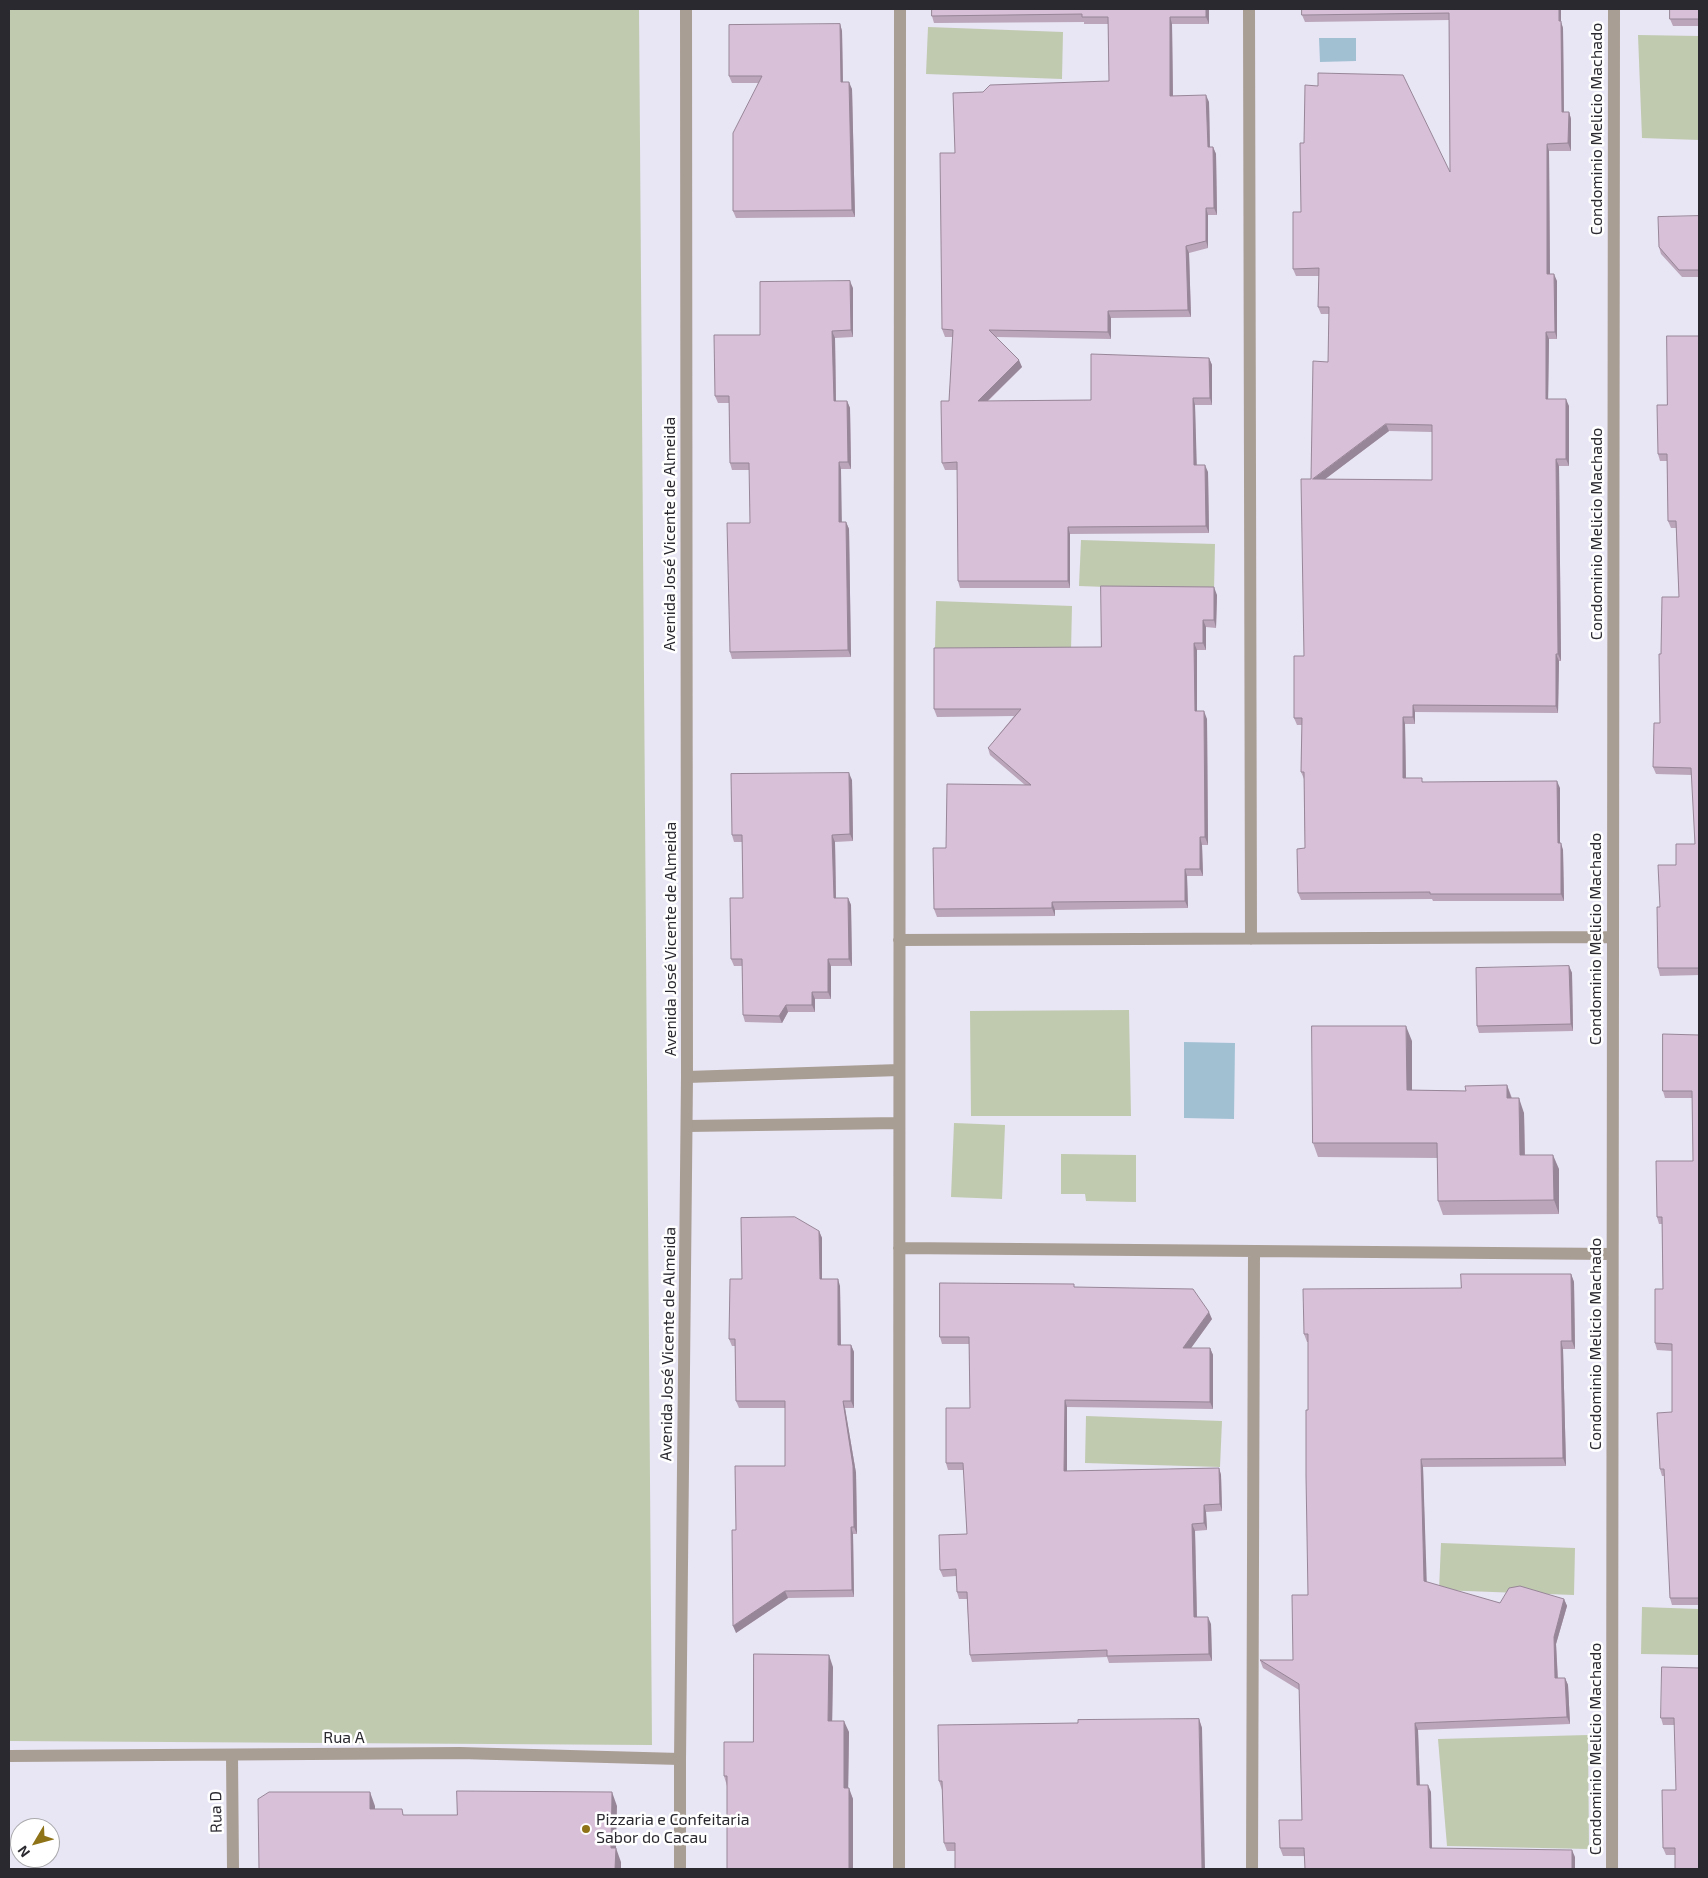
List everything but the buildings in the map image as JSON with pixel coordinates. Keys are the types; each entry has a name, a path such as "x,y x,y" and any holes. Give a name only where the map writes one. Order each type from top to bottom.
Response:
{"street":[{"name":"Avenida José Vicente de Almeida","path":"680,1869 687,1126 686,9"},
{"path":"900,9 898,1070 900,1869"},
{"path":"1249,9 1251,939"},
{"name":"Condominio Melicio Machado","path":"1612,1869 1614,9"},
{"path":"899,940 1613,937"},
{"path":"687,1077 898,1070"},
{"path":"687,1126 899,1123"},
{"path":"899,1248 1612,1254"},
{"path":"1252,1869 1254,1251"},
{"name":"Rua A","path":"9,1756 460,1753 680,1759"},
{"name":"Rua D","path":"232,1755 233,1869"}],"green space":[{"path":"9,9 639,9 652,1745 9,1741"},
{"path":"928,27 1063,32 1062,79 926,74"},
{"path":"1638,35 1699,36 1699,140 1642,138"},
{"path":"1081,540 1215,544 1214,591 1079,586"},
{"path":"936,601 1072,606 1071,652 935,648"},
{"path":"1129,1010 1131,1116 971,1116 970,1011"},
{"path":"954,1123 1005,1125 1002,1199 951,1197"},
{"path":"1061,1154 1136,1155 1136,1202 1086,1201 1085,1194 1061,1194"},
{"path":"1086,1416 1222,1421 1220,1467 1085,1463"},
{"path":"1441,1543 1575,1548 1574,1595 1439,1590"},
{"path":"1642,1607 1699,1609 1699,1655 1641,1654"},
{"path":"1588,1735 1589,1849 1447,1846 1438,1739"}],"water":[{"path":"1319,38 1356,38 1356,61 1320,62"},
{"path":"1184,1042 1235,1043 1234,1119 1184,1118"}],"place":[{"name":"Pizzaria e Confeitaria Sabor do Cacau","path":"586,1829"}]}
